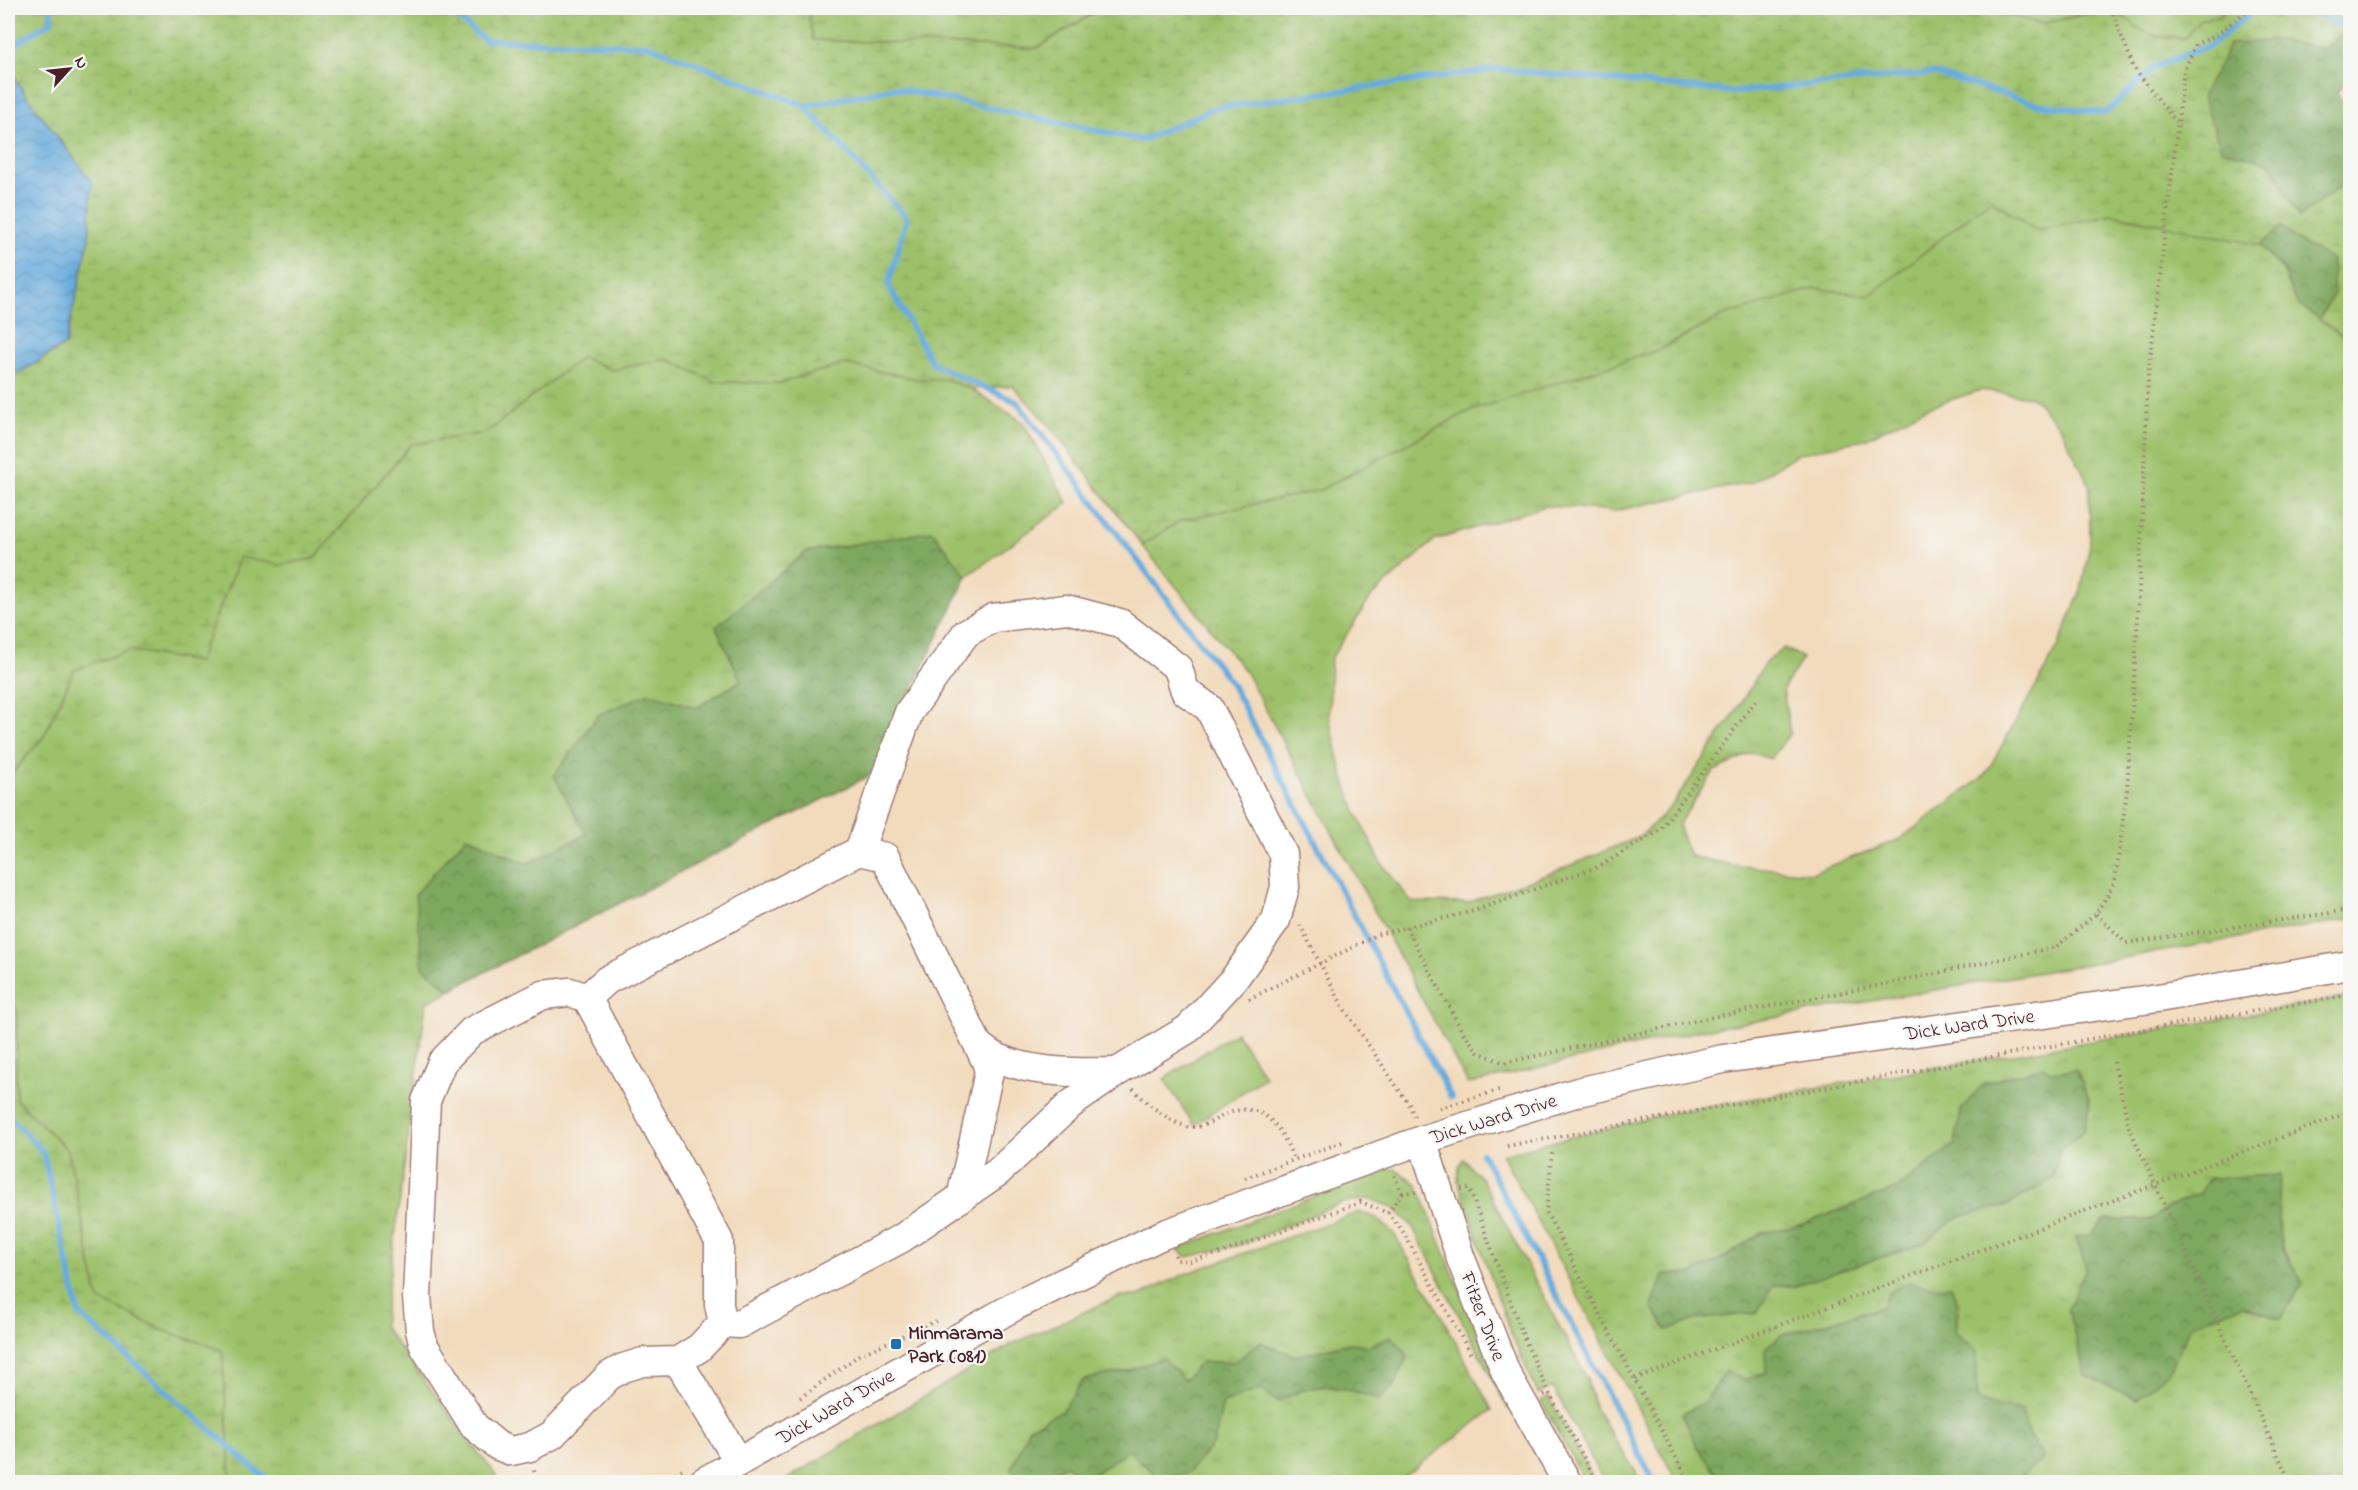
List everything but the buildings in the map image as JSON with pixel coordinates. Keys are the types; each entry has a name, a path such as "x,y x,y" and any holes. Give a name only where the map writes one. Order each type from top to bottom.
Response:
{"street":[{"path":"723,1323 719,1305 719,1241 587,998 570,992 543,995 471,1032 442,1062 426,1101 417,1297 420,1330 424,1346 474,1426 498,1446 511,1451 530,1448 552,1435 609,1376 623,1368 644,1362 678,1361 699,1348 723,1323 739,1324 902,1238 998,1173 1071,1104 1117,1072 1188,1029 1234,978 1276,920 1285,887 1283,854 1209,708 1185,691 1178,668 1120,624 1066,609 993,618 966,633 909,712 859,851"},
{"path":"587,998 607,980 859,851 885,857 982,1048 989,1072 961,1198"},
{"name":"Dick Ward Drive","path":"703,1482 1015,1306 1165,1234 1306,1180 1418,1128 1460,1114 1578,1092 1723,1059 2158,998 2350,965"},
{"path":"982,1048 1005,1062 1034,1068 1117,1072"},
{"name":"Fitzer Drive","path":"1418,1128 1461,1259 1506,1373 1537,1399 1567,1482"},
{"path":"678,1361 739,1461"}],"path":[{"path":"2033,8 2043,10 2054,8"},
{"path":"2111,8 2134,68 2177,122"},
{"path":"1406,927 1462,1031 1478,1052 1504,1063 1713,1017 1845,992 2056,947 2096,914 2115,882 2127,790 2138,615 2148,377 2184,71 2196,44 2217,35 2250,8"},
{"path":"1239,1004 1374,936 1474,911 1600,866 1660,830 1756,700"},
{"path":"1281,904 1293,913 1343,1007 1418,1128"},
{"path":"2096,914 2126,943 2350,910"},
{"path":"1507,1146 2095,1038 2350,995"},
{"path":"2114,1062 2129,1127 2290,1482"},
{"path":"1117,1072 1148,1104 1187,1127 1205,1126 1225,1115 1242,1110 1270,1118 1283,1132 1294,1159"},
{"path":"1635,1379 2350,1112"},
{"path":"1552,1153 1546,1212 1689,1482"},
{"path":"1392,1169 1402,1193"},
{"path":"1460,1189 1469,1188 1524,1338 1537,1399 1597,1482"},
{"path":"1402,1193 1420,1192"},
{"path":"1388,1213 1402,1193"},
{"path":"1165,1234 1177,1260 1190,1261 1221,1253 1361,1202 1388,1213 1402,1230 1432,1280 1473,1359"}],"green space":[{"path":"8,8 808,8 813,40 1037,48 1102,8 1983,8 2041,24 2114,8 2146,32 2155,36 2175,38 2186,37 2199,20 2221,16 2225,8 2350,8 2342,33 2323,49 2281,40 2230,44 2202,96 2221,149 2271,164 2299,218 2338,188 2350,188 2350,341 2319,319 2334,294 2332,259 2295,239 2282,226 2260,245 2112,214 2036,231 1991,199 1869,296 1815,288 1723,316 1658,350 1467,412 1320,490 1181,520 1142,545 1047,423 1013,386 971,389 946,379 917,379 844,364 779,383 716,382 667,359 612,370 582,357 486,433 411,444 315,558 280,565 240,557 198,662 130,650 74,670 44,736 9,777 8,788 8,380 65,345 89,239 25,94 8,66"},
{"path":"808,8 1102,8 1037,48 813,40"},
{"path":"1983,8 2107,8 2041,24"},
{"path":"2114,8 2225,8 2221,16 2199,20 2186,37 2165,38 2138,28"},
{"path":"2350,30 2350,88 2344,85 2336,93 2350,108 2350,188 2338,188 2299,218 2271,164 2221,149 2201,96 2230,44 2281,40 2323,49"},
{"path":"1991,199 2036,231 2112,214 2260,245 2283,270 2297,303 2350,341 2350,919 1703,1030 1468,1084 1245,671 1142,545 1181,520 1320,490 1467,412 1658,350 1723,316 1815,288 1869,296","holes":["1981,390 2032,397 2060,427 2089,484 2090,544 2081,590 2058,647 1985,775 1900,839 1812,873 1732,865 1690,856 1678,825 1714,771 1751,753 1771,759 1790,733 1783,689 1803,658 1784,648 1765,663 1738,708 1671,807 1641,836 1562,869 1467,903 1411,902 1381,862 1356,812 1343,776 1329,716 1331,658 1371,597 1435,540 1546,506 1614,511 1753,482 1797,454 1865,439 1926,408"]},
{"path":"2282,226 2295,239 2332,259 2334,294 2319,319 2297,303 2283,270 2260,245"},
{"path":"582,357 612,370 667,359 716,382 779,383 844,364 917,379 946,379 971,389 1023,422 1068,503 967,576 931,531 741,681 696,708 649,693 554,776 587,834 527,864 467,836 423,967 450,990 426,1003 383,1326 501,1482 231,1482 222,1350 162,1330 98,1299 68,1150 16,1100 17,1010 8,1000 9,777 44,736 74,670 130,650 198,662 240,556 280,565 315,558 411,444 486,433"},
{"path":"932,531 967,576 871,775 450,990 423,967 415,894 467,836 527,864 586,834 554,776 598,715 649,693 696,708 741,681 716,627 806,552"},
{"path":"2350,997 2350,1482 1677,1482 1502,1154 1679,1111"},
{"path":"8,1000 17,1009 16,1100 68,1150 98,1299 162,1330 222,1350 231,1482 8,1482"},
{"path":"1236,1032 1265,1077 1194,1125 1164,1079"},
{"path":"2044,1067 2050,1072 2076,1069 2090,1101 2084,1131 2059,1151 2054,1178 2008,1205 1958,1217 1922,1244 1794,1286 1773,1285 1757,1313 1695,1320 1667,1330 1652,1307 1664,1274 1691,1274 1725,1257 1760,1233 1798,1226 1897,1188 1955,1144 1961,1110 1984,1083"},
{"path":"1463,1159 1482,1179 1586,1377 1596,1410 1642,1482 1604,1482 1554,1389 1549,1388 1538,1394 1509,1329 1458,1182 1459,1166"},
{"path":"1385,1169 1395,1169 1417,1184 1495,1377 1511,1408 1508,1409 1412,1226 1393,1207 1369,1199 1344,1202 1240,1245 1187,1257 1177,1249"},
{"path":"2280,1175 2278,1222 2282,1248 2303,1283 2281,1319 2243,1305 2192,1324 2170,1370 2137,1399 2085,1375 2068,1309 2086,1268 2076,1237 2090,1235 2106,1219 2150,1220 2176,1203 2200,1193 2209,1178"},
{"path":"1359,1212 1377,1218 1394,1234 1433,1300 1492,1410 1397,1482 782,1482 1010,1345 1120,1296 1138,1296 1185,1274"},
{"path":"1909,1282 1929,1287 1951,1286 1959,1306 1955,1332 1977,1351 1977,1399 1997,1407 2021,1409 2029,1436 2044,1458 2023,1474 2020,1482 1722,1482 1698,1448 1682,1414 1705,1402 1726,1371 1744,1380 1766,1373 1765,1348 1782,1335 1882,1307 1889,1292"},
{"path":"1391,1336 1408,1355 1394,1385 1380,1400 1340,1388 1317,1387 1292,1394 1278,1402 1261,1389 1223,1403 1214,1443 1188,1473 1160,1479 1128,1450 1084,1481 1066,1465 1032,1482 1027,1482 1011,1470 1029,1427 1062,1411 1083,1380 1127,1371 1163,1358 1184,1380 1201,1362 1235,1362 1260,1342 1296,1356 1350,1343 1369,1346"},
{"path":"1549,1397 1595,1482 1585,1482 1541,1401"}],"water":[{"path":"8,66 25,94 92,182 89,239 65,345 8,380 8,269 13,254 8,241"}],"waterway":[{"path":"8,49 52,21 50,8"},
{"path":"445,8 485,40 648,45 805,106 895,88 1142,140 1215,108 1497,69 1735,92 1933,73 2037,104 2106,113 2154,67 2211,45 2251,13 2279,8"},
{"path":"2309,8 2337,24 2350,21"},
{"path":"805,106 907,218 888,285 933,364 1017,402 1231,683 1451,1097"},
{"path":"8,1115 43,1152 79,1314 270,1482"},
{"path":"1482,1153 1654,1482"}],"place":[{"name":"Minmarama Park (081)","path":"896,1344"}]}
